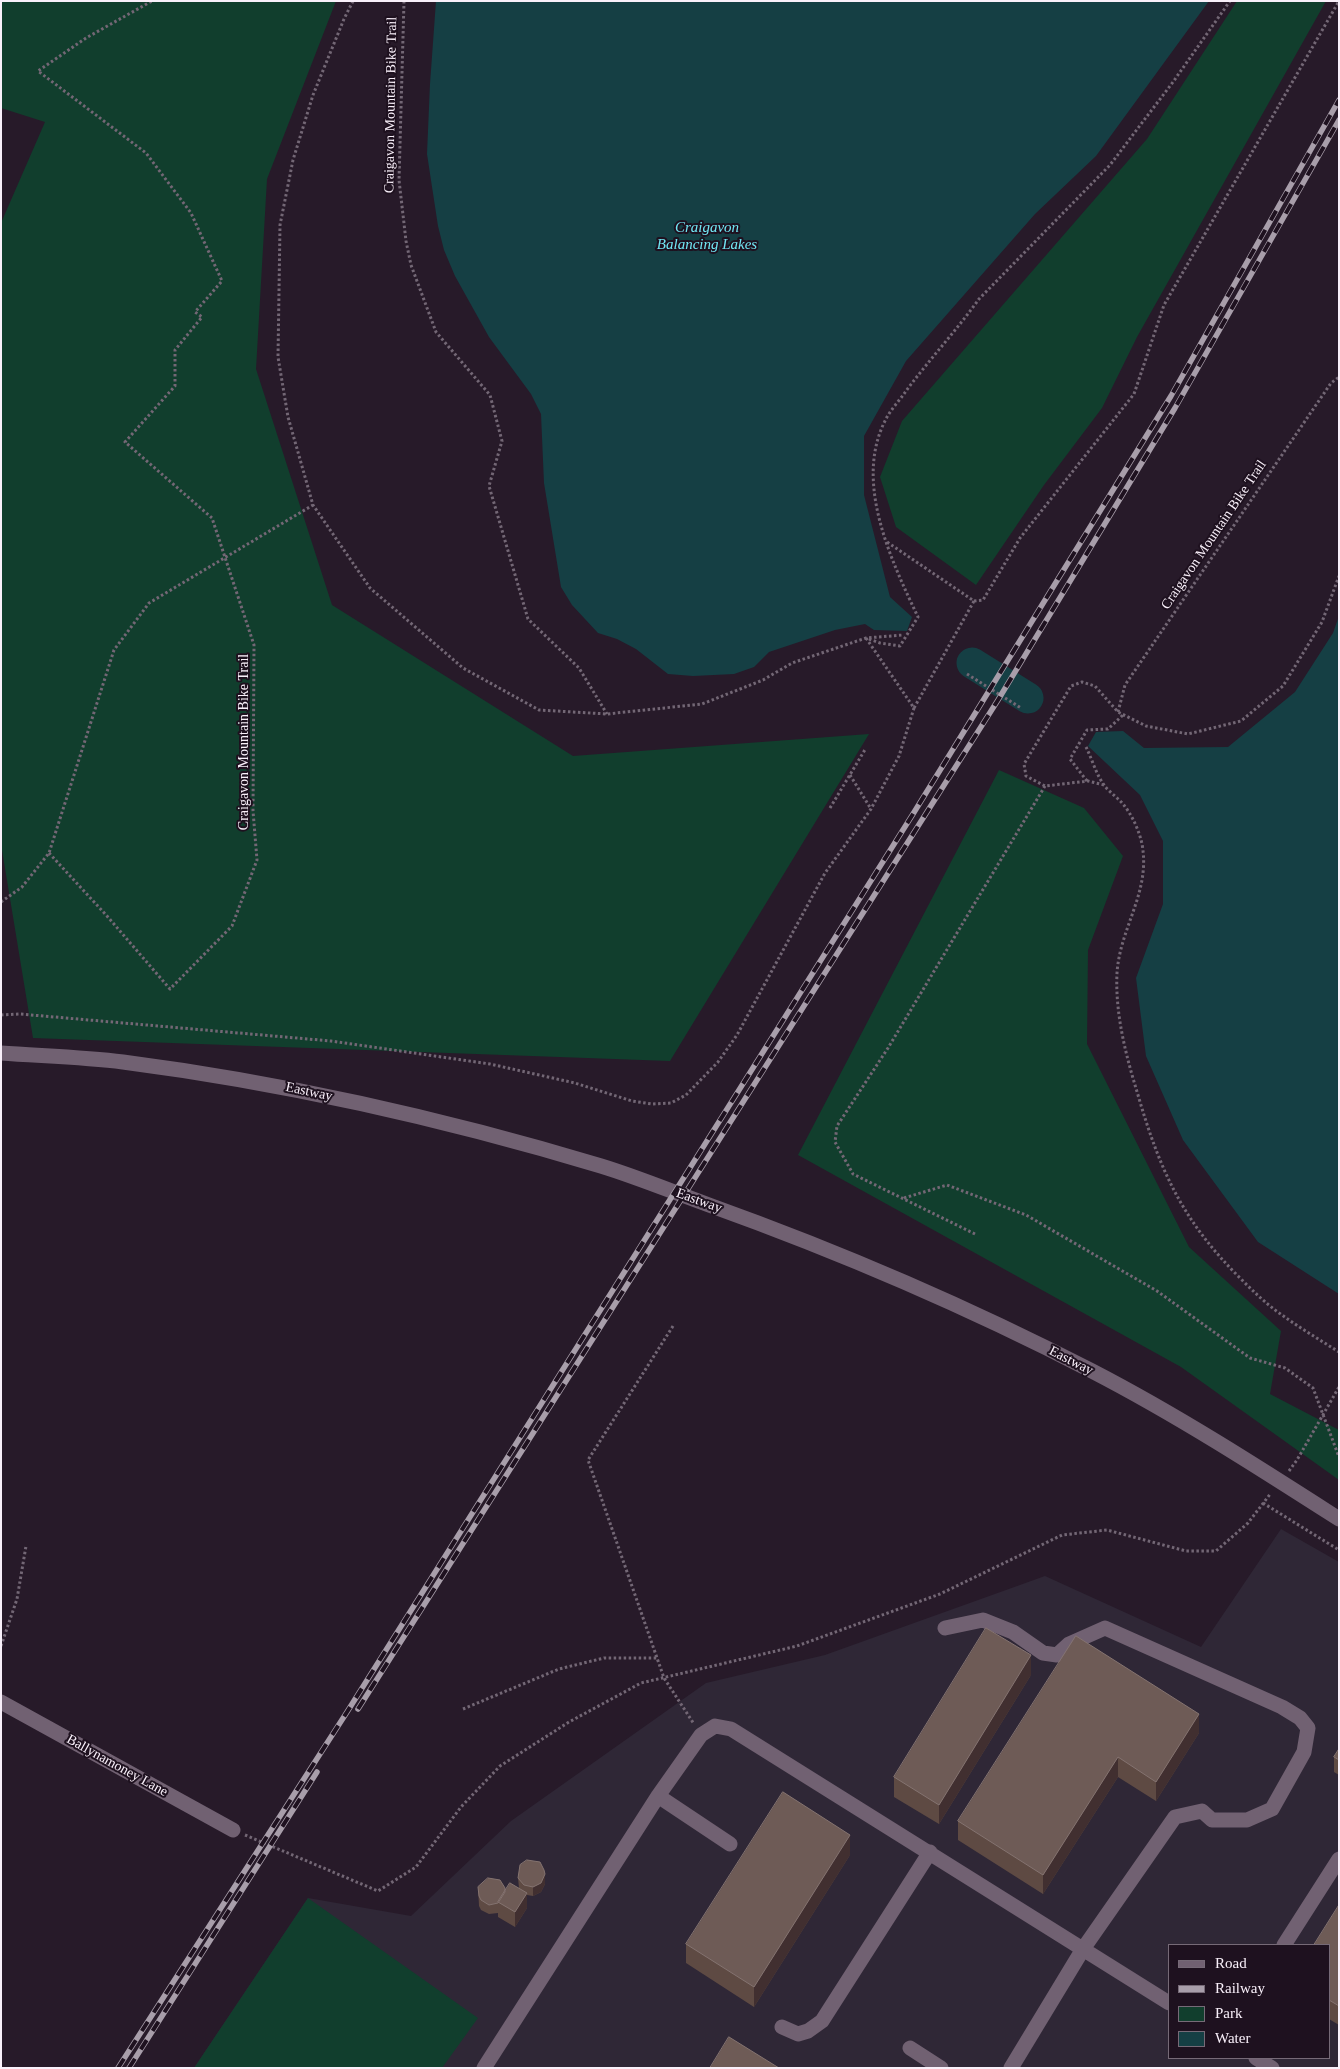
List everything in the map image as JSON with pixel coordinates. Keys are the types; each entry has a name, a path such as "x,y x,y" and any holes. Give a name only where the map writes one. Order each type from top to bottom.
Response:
{"street":[{"name":"Eastway","path":"1,1052 120,1061 281,1086 485,1133 605,1167 793,1235 940,1297 1030,1340 1095,1373 1250,1461 1339,1519"},
{"path":"946,1628 983,1620 1013,1632 1043,1654 1057,1655 1069,1644 1105,1628 1282,1707 1300,1718 1308,1728 1304,1752 1272,1809 1247,1820 1212,1820 1202,1811 1175,1817 1084,1949 1010,2068"},
{"name":"Ballynamoney Lane","path":"1,1702 233,1830"},
{"path":"484,2068 658,1796 701,1734 715,1726 731,1729 1168,2002"},
{"path":"658,1796 730,1844"},
{"path":"782,2027 798,2034 808,2032 822,2021 930,1852"},
{"path":"1285,1944 1339,1859"},
{"path":"910,2048 941,2068"},
{"path":"1258,2059 1272,2068"}],"path":[{"name":"Craigavon Mountain Bike Trail","path":"48,853 107,916 170,989 232,926 257,860 253,811 254,645 212,518 124,442 175,386 175,350 202,317 195,312 222,280 191,213 146,153 38,71 86,38 152,1"},
{"path":"353,1 313,95 293,160 280,225 278,357 288,417 313,505 370,588 463,668 539,710 607,714 702,704 763,680 792,663 866,638 904,635"},
{"name":"Craigavon Mountain Bike Trail","path":"404,1 399,180 406,242 411,265 436,332 490,395 502,441 488,486 528,619 579,668 607,714"},
{"path":"866,638 880,643 900,646 918,617 886,542 872,484 875,447 886,419 925,366 963,322 979,299 1110,165 1230,1"},
{"path":"886,542 974,602 983,600 1020,538 1134,394 1147,350 1164,305 1339,1"},
{"name":"Craigavon Mountain Bike Trail","path":"1118,712 1125,685 1331,383 1339,377"},
{"path":"1,902 22,887 48,853 114,650 149,603 313,505"},
{"path":"1104,786 1088,781 1045,786 1026,776 1024,764 1071,686 1082,682 1094,686 1118,712 1146,726 1188,734 1241,721 1283,686 1322,622 1339,576"},
{"path":"1,1015 20,1014 331,1041 490,1064 575,1083 632,1101 652,1104 671,1103 686,1095 718,1062 737,1036 825,873 871,809 899,756 914,708 974,602"},
{"path":"866,638 914,708"},
{"path":"967,674 1022,708"},
{"path":"1088,781 1070,758 1087,730 1108,729 1123,715"},
{"path":"1086,747 1104,786 1122,804 1133,820 1142,843 1144,864 1139,899 1122,941 1117,972 1119,1014 1129,1067 1150,1139 1167,1180 1186,1214 1217,1255 1253,1291 1281,1315 1339,1352"},
{"path":"830,808 866,748"},
{"path":"850,775 871,809"},
{"path":"976,1234 853,1174 835,1142 837,1126 888,1048 1045,786"},
{"path":"903,1198 947,1185 1026,1216 1157,1291 1250,1358 1285,1368 1313,1388 1332,1444 1339,1457"},
{"path":"674,1326 588,1460 664,1678 701,1734"},
{"path":"1286,1474 1297,1460 1339,1387"},
{"path":"1332,1444 1339,1446"},
{"path":"233,1830 378,1891 416,1867 462,1807 500,1766 569,1722 641,1683 797,1646 940,1594 1062,1535 1107,1530 1186,1551 1216,1551 1248,1523 1275,1489"},
{"path":"1263,1503 1339,1550"},
{"path":"1,1646 17,1599 26,1546"},
{"path":"463,1709 559,1669 604,1658 657,1658"}],"shaded area":[{"path":"1281,1529 1339,1562 1339,2068 194,2068 308,1898 411,1916 511,1821 706,1683 825,1655 1045,1576 1201,1647"}],"green space":[{"path":"1,1 336,1 267,179 256,369 332,605 573,756 869,734 670,1061 33,1038 1,844 1,223 45,122 1,108"},
{"path":"1237,1 1326,1 1137,337 1102,408 1044,485 976,585 896,527 880,477 902,421 1147,139"},
{"path":"999,770 1084,808 1123,856 1088,950 1087,1044 1189,1247 1281,1331 1270,1394 1339,1430 1339,1480 1181,1367 798,1155"},
{"path":"308,1898 478,2018 442,2068 194,2068"}],"water":[{"name":"Craigavon Balancing Lakes","path":"436,1 1209,1 1096,156 1035,214 906,361 864,436 864,495 890,597 912,617 907,631 874,630 865,624 835,630 769,652 754,667 734,674 693,676 668,674 636,649 617,639 598,633 572,605 561,587 544,483 541,414 531,394 489,337 455,276 444,250 438,226 427,154"},
{"path":"1339,616 1339,1294 1258,1242 1183,1140 1146,1056 1136,978 1163,904 1163,841 1140,795 1088,746 1096,732 1123,731 1144,748 1228,747 1295,692 1333,633"}],"building":[{"path":"986,1628 1031,1655 939,1805 894,1777"},
{"path":"1076,1636 1199,1714 1156,1782 1118,1757 1043,1875 958,1821"},
{"path":"1339,1749 1339,1760 1334,1757"},
{"path":"783,1792 850,1835 754,1987 686,1944"},
{"path":"527,1860 540,1862 545,1874 541,1883 533,1887 524,1885 518,1878 520,1865"},
{"path":"488,1878 500,1880 505,1888 505,1892 498,1903 489,1905 481,1900 478,1887"},
{"path":"510,1883 527,1893 515,1912 498,1902"},
{"path":"1339,1905 1339,2006 1330,2001 1330,1944 1315,1944"},
{"path":"729,2037 779,2068 710,2068"}],"waterway":[{"path":"972,663 1028,698"}],"railway":[{"path":"118,2068 347,1712 913,814 1171,396 1339,100"},
{"path":"358,1709 998,700 1175,408 1339,120"},
{"path":"129,2068 317,1772"}]}
